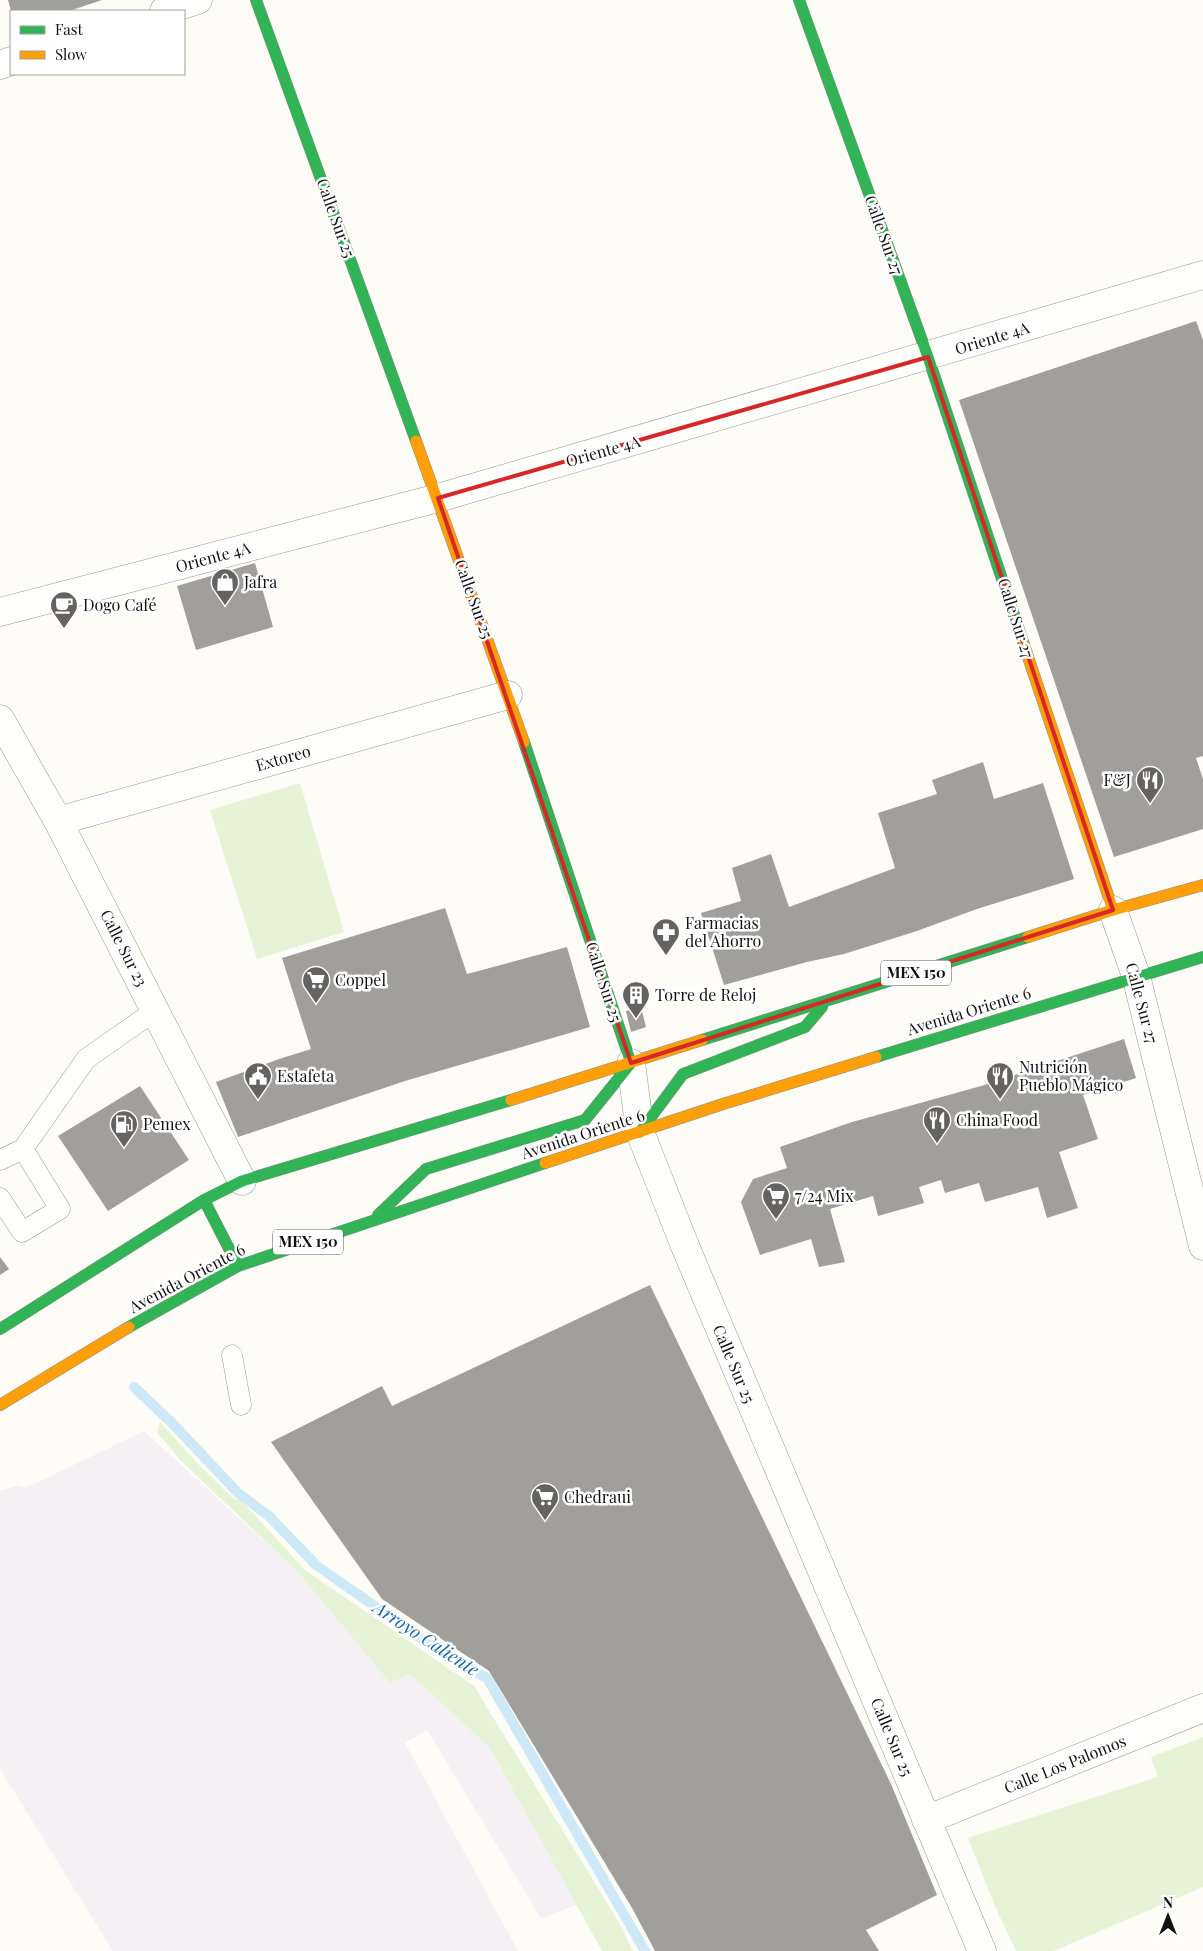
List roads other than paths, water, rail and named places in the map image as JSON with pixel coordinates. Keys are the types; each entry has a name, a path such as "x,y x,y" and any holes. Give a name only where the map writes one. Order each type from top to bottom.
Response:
{"main road":[{"name":"Calle Sur 25","path":"256,0 508,695 631,1063"},
{"name":"Calle Sur 27","path":"799,0 928,356 1113,910"},
{"name":"MEX 150","path":"0,1329 204,1200 242,1181 631,1063 1113,910 1203,885"},
{"name":"Avenida Oriente 6","path":"0,1405 123,1330 238,1266 732,1101 1203,957"},
{"path":"640,1132 682,1074 805,1027 826,1001"},
{"path":"372,1221 426,1169 585,1120 631,1063"},
{"path":"204,1200 238,1266"}],"street":[{"path":"167,10 198,0"},
{"name":"Oriente 4A","path":"0,612 438,498 1203,275"},
{"name":"Extoreo","path":"58,821 508,695"},
{"name":"Calle Sur 23","path":"0,721 58,821 242,1181"},
{"name":"Calle Sur 27","path":"1113,910 1136,976 1203,1246"},
{"name":"Calle Sur 25","path":"631,1063 640,1132 688,1255 982,1951"},
{"name":"Calle Los Palomos","path":"926,1820 1203,1708"}],"lane":[{"path":"0,1160 23,1149 86,1059 156,1010"},
{"path":"0,1198 22,1232 60,1209 23,1149"},
{"path":"232,1355 241,1405"}],"waterway":[{"name":"Arroyo Caliente","path":"134,1387 173,1424 238,1493 269,1516 316,1565 446,1656 487,1678 645,1951"}],"place":[{"name":"Jafra","path":"225,606"},
{"name":"Dogo Café","path":"64,629"},
{"name":"F&J","path":"1150,804"},
{"name":"Farmacias del Ahorro","path":"666,956"},
{"name":"Coppel","path":"316,1004"},
{"name":"Torre de Reloj","path":"636,1019"},
{"name":"Estafeta","path":"258,1100"},
{"name":"Nutrición Pueblo Mágico","path":"1000,1100"},
{"name":"China Food","path":"937,1144"},
{"name":"Pemex","path":"124,1148"},
{"name":"7/24 Mix","path":"776,1220"},
{"name":"Chedraui","path":"545,1521"}]}
